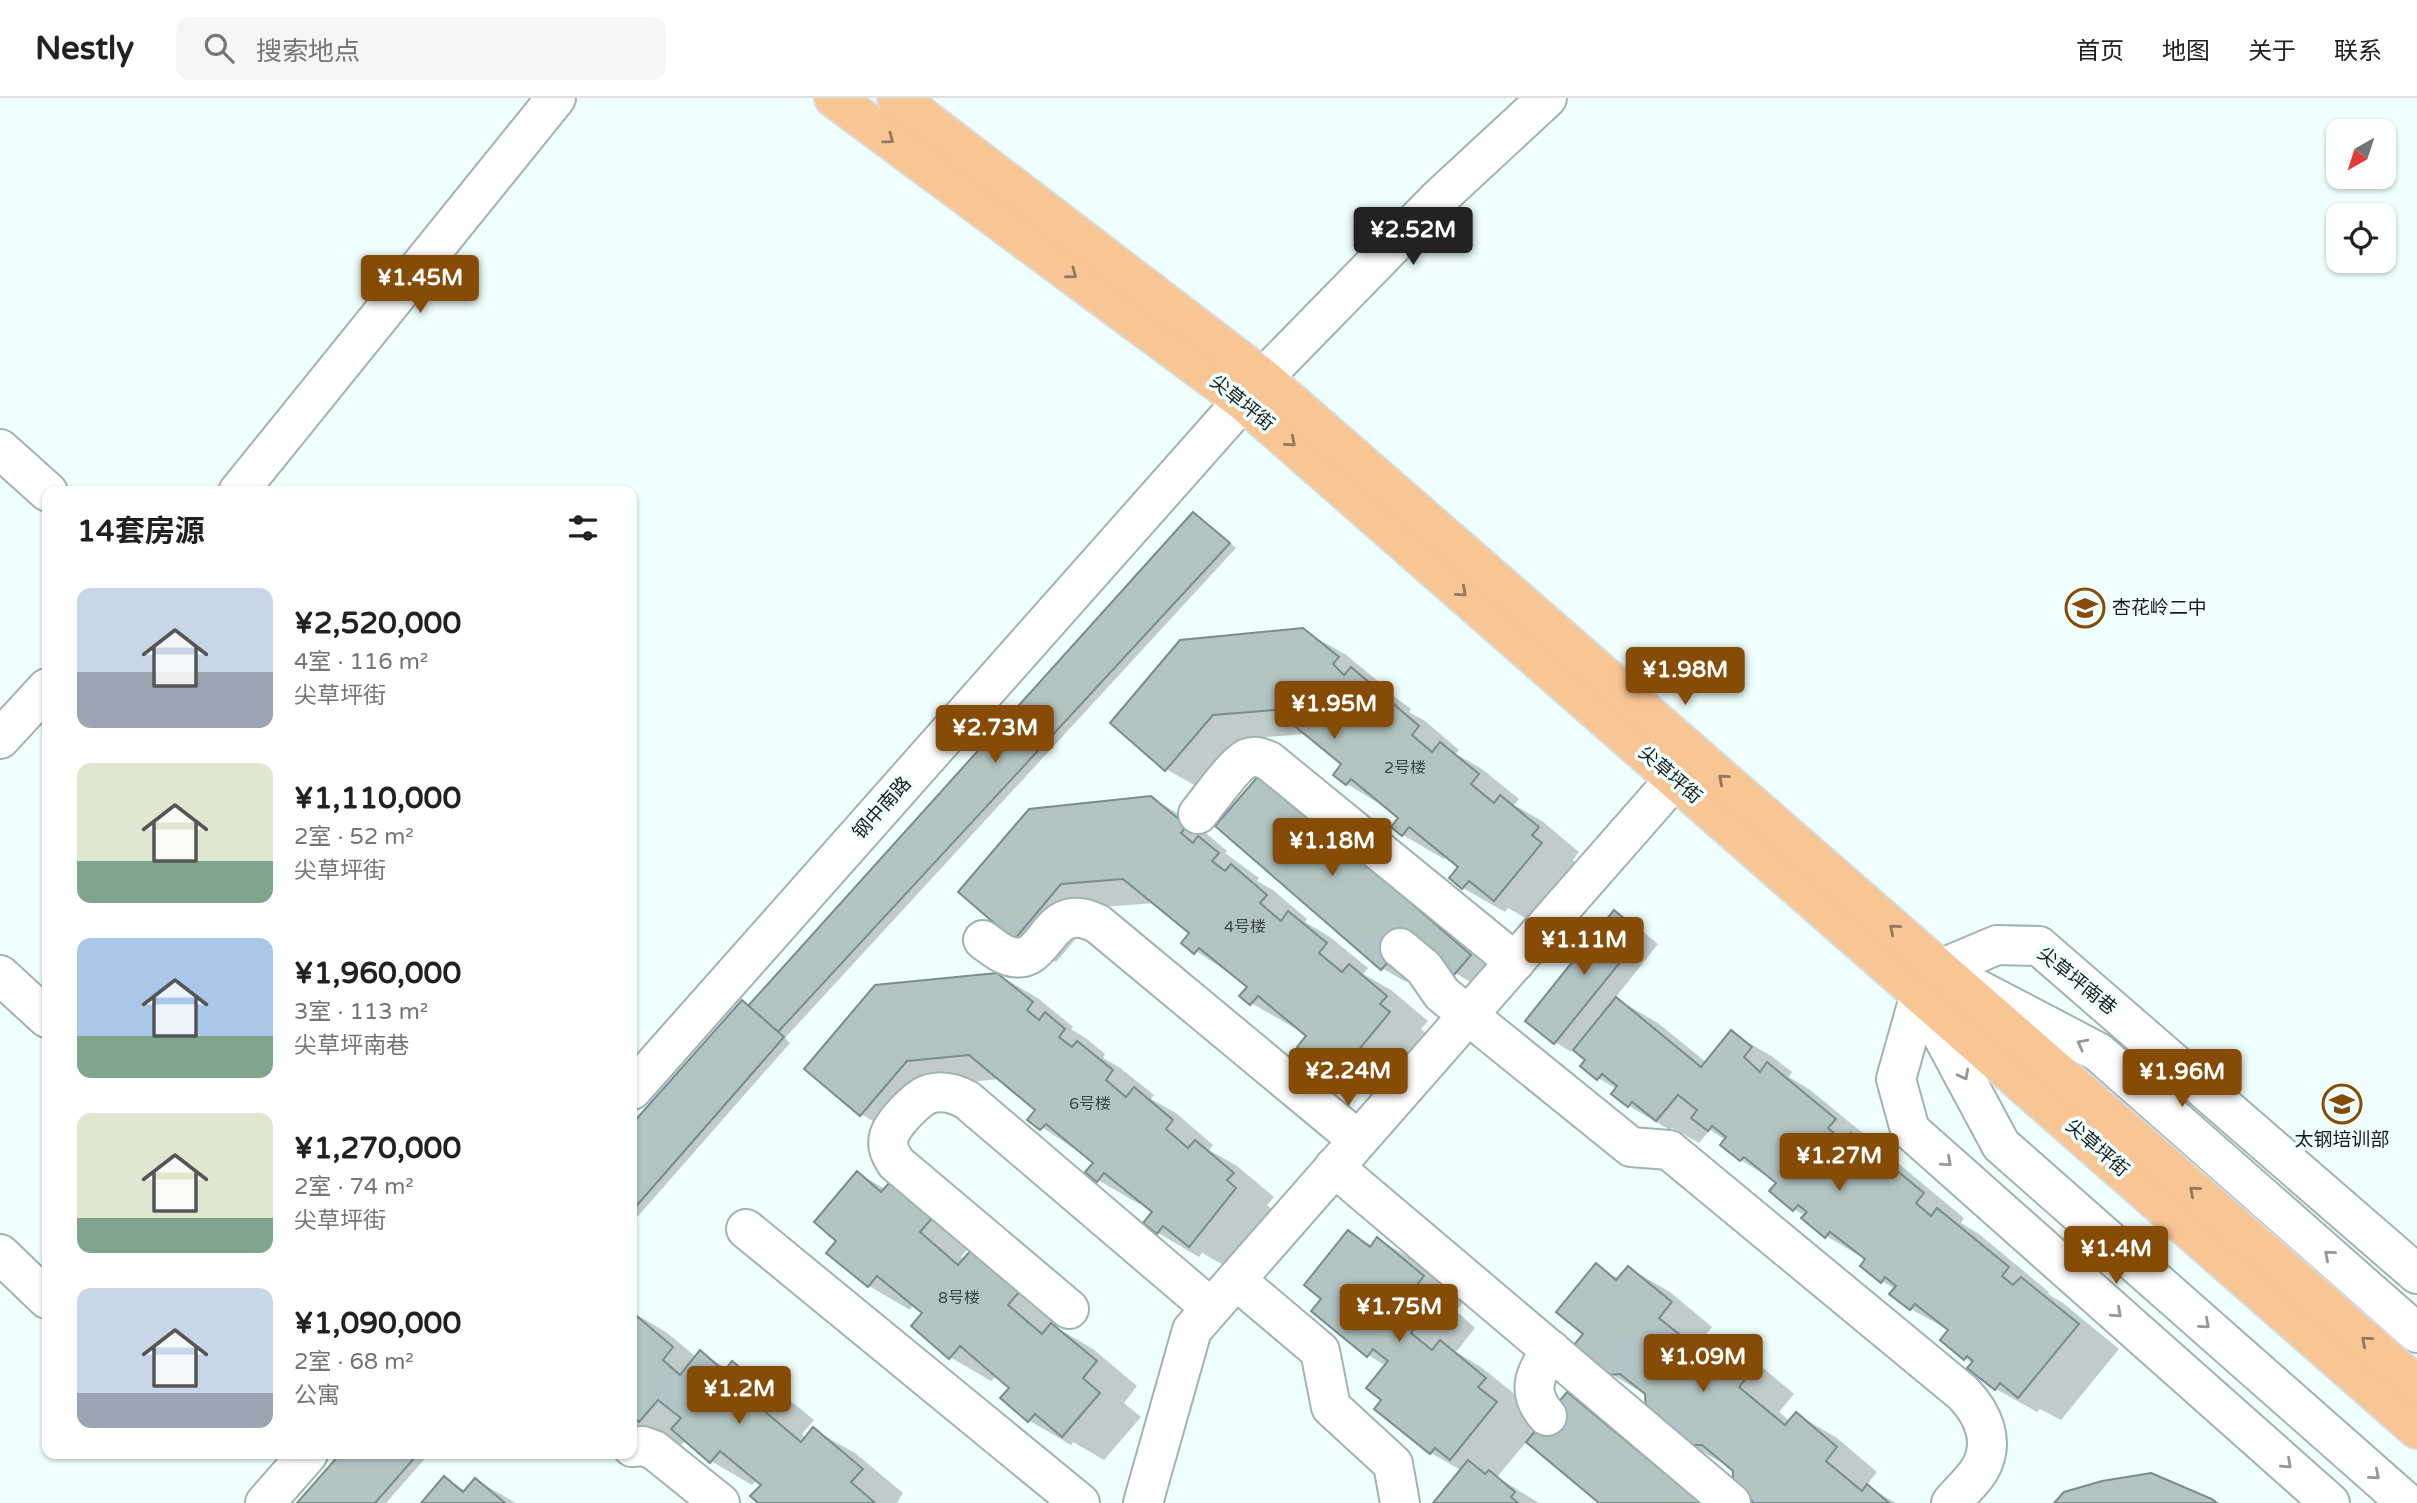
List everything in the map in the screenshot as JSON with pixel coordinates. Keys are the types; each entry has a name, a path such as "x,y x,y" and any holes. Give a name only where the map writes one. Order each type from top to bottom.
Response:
{"main road":[{"name":"尖草坪街","path":"834,98 1253,389 1675,779 1930,981 2417,1386"},
{"name":"尖草坪街","path":"897,98 1253,389 1930,981 2417,1429"}],"street":[{"path":"243,486 556,98"},
{"name":"钢中南路","path":"637,1084 1253,389 1437,200 1547,98"},
{"path":"0,449 42,487"},
{"path":"0,739 42,693"},
{"path":"1198,814 1240,763 1252,757 1269,761 1515,962"},
{"path":"1143,1503 1192,1331 1675,779"},
{"path":"983,940 1006,955 1023,956 1037,949 1059,922 1066,918 1075,916 1098,924 1346,1154 1551,1350 1731,1503"},
{"name":"尖草坪南巷","path":"1930,981 1997,945 2039,946 2417,1274"},
{"path":"1400,948 1424,968 1442,994 1631,1147 1669,1150 1963,1392 1977,1408 1985,1428 1987,1449 1980,1469 1951,1503"},
{"path":"0,975 42,1013"},
{"path":"1930,981 2098,1052 2417,1333"},
{"path":"1930,981 1896,1079 1910,1130 2330,1503"},
{"path":"1930,981 2001,1145 2407,1503"},
{"path":"1069,1309 896,1163 888,1147 888,1138 892,1128 917,1101 929,1094 940,1093 954,1094 967,1100 1211,1308"},
{"path":"746,1229 1080,1503"},
{"path":"0,1254 42,1294"},
{"path":"1236,1280 1320,1351 1331,1407 1393,1464 1399,1503"},
{"path":"1547,1416 1537,1404 1534,1390 1536,1376 1551,1350"},
{"path":"637,1447 654,1450 720,1503"},
{"path":"265,1503 304,1459"}],"building":[{"path":"1193,512 1230,543 778,1032 748,1006"},
{"path":"1303,628 1339,657 1333,664 1344,675 1351,667 1371,684 1365,692 1377,702 1383,695 1419,726 1412,735 1432,752 1440,742 1479,774 1471,784 1494,803 1500,795 1539,827 1532,835 1542,843 1494,901 1469,881 1462,889 1449,878 1458,867 1409,827 1402,836 1391,827 1398,818 1351,779 1346,785 1333,775 1341,764 1275,710 1213,715 1165,771 1110,723 1180,640"},
{"path":"1261,773 1471,955 1454,975 1410,936 1381,970 1215,826"},
{"path":"1151,796 1187,826 1181,833 1193,843 1198,836 1219,853 1212,861 1225,871 1231,864 1267,895 1260,903 1281,921 1288,911 1327,943 1319,953 1342,972 1349,964 1387,996 1380,1004 1390,1012 1342,1070 1317,1050 1311,1058 1297,1047 1306,1036 1258,996 1250,1005 1239,996 1247,987 1199,948 1194,954 1181,943 1189,933 1123,879 1061,884 1014,940 958,892 1029,809"},
{"path":"1614,910 1643,934 1554,1044 1525,1021"},
{"path":"997,973 1033,1002 1027,1010 1039,1020 1045,1012 1065,1029 1059,1037 1072,1047 1077,1041 1113,1070 1106,1080 1126,1097 1134,1087 1173,1120 1166,1129 1188,1148 1195,1140 1234,1173 1227,1180 1236,1188 1189,1247 1163,1226 1157,1234 1143,1223 1152,1212 1104,1173 1097,1182 1085,1172 1093,1163 1046,1124 1040,1130 1027,1120 1035,1110 969,1055 907,1061 860,1116 804,1069 875,985"},
{"path":"1616,997 1701,1067 1731,1030 1752,1047 1744,1057 1760,1072 1767,1062 1836,1119 1828,1128 1844,1142 1851,1133 1924,1193 1916,1203 1931,1216 1937,1208 2009,1267 2002,1276 2013,1285 2021,1277 2079,1324 2018,1398 2000,1383 1995,1390 1967,1368 1973,1361 1967,1356 1964,1360 1940,1340 1948,1330 1915,1304 1910,1310 1889,1294 1896,1286 1885,1277 1881,1283 1860,1266 1865,1259 1830,1232 1825,1238 1801,1218 1807,1212 1798,1205 1793,1211 1769,1191 1776,1183 1744,1157 1740,1161 1720,1145 1726,1137 1712,1126 1708,1131 1691,1118 1697,1110 1678,1095 1656,1121 1632,1102 1628,1107 1611,1094 1617,1086 1602,1074 1597,1080 1580,1066 1585,1060 1573,1050"},
{"path":"742,1000 784,1037 637,1205 637,1118"},
{"path":"857,1171 881,1192 890,1182 932,1218 920,1232 958,1265 971,1250 1020,1291 1008,1305 1042,1334 1051,1323 1097,1361 1083,1378 1100,1393 1062,1437 1035,1414 1028,1422 1000,1398 1009,1388 960,1346 949,1359 911,1326 922,1313 877,1276 868,1287 826,1253 836,1241 814,1222"},
{"path":"1348,1230 1370,1247 1377,1237 1424,1276 1415,1287 1435,1303 1411,1333 1432,1350 1440,1340 1486,1378 1478,1387 1497,1402 1450,1460 1435,1448 1430,1454 1374,1409 1381,1400 1366,1388 1388,1361 1373,1349 1367,1357 1311,1311 1321,1299 1304,1285"},
{"path":"1596,1263 1616,1280 1628,1266 1672,1302 1659,1318 1700,1351 1713,1335 1754,1369 1739,1387 1785,1425 1796,1412 1837,1447 1826,1461 1862,1491 1867,1484 1889,1503 1754,1503 1733,1485 1733,1471 1702,1445 1685,1445 1646,1410 1645,1394 1620,1374 1608,1375 1573,1346 1583,1334 1556,1312"},
{"path":"637,1316 673,1347 663,1360 680,1375 700,1350 724,1371 732,1361 774,1395 762,1409 801,1442 813,1427 863,1469 851,1482 875,1503 758,1503 750,1496 761,1485 720,1451 710,1463 671,1429 681,1418 658,1400 639,1422"},
{"path":"1567,1392 1701,1503 1599,1503 1526,1442"},
{"path":"336,1459 414,1459 375,1503 297,1503"},
{"path":"1468,1460 1485,1474 1489,1470 1515,1492 1511,1497 1518,1503 1433,1503"},
{"path":"2151,1473 2217,1503 2054,1503 2064,1492 2102,1481"},
{"path":"444,1476 463,1492 475,1478 505,1503 421,1503"}],"place":[{"name":"杏花岭二中","path":"2085,608"},
{"name":"太钢培训部","path":"2342,1104"}]}
